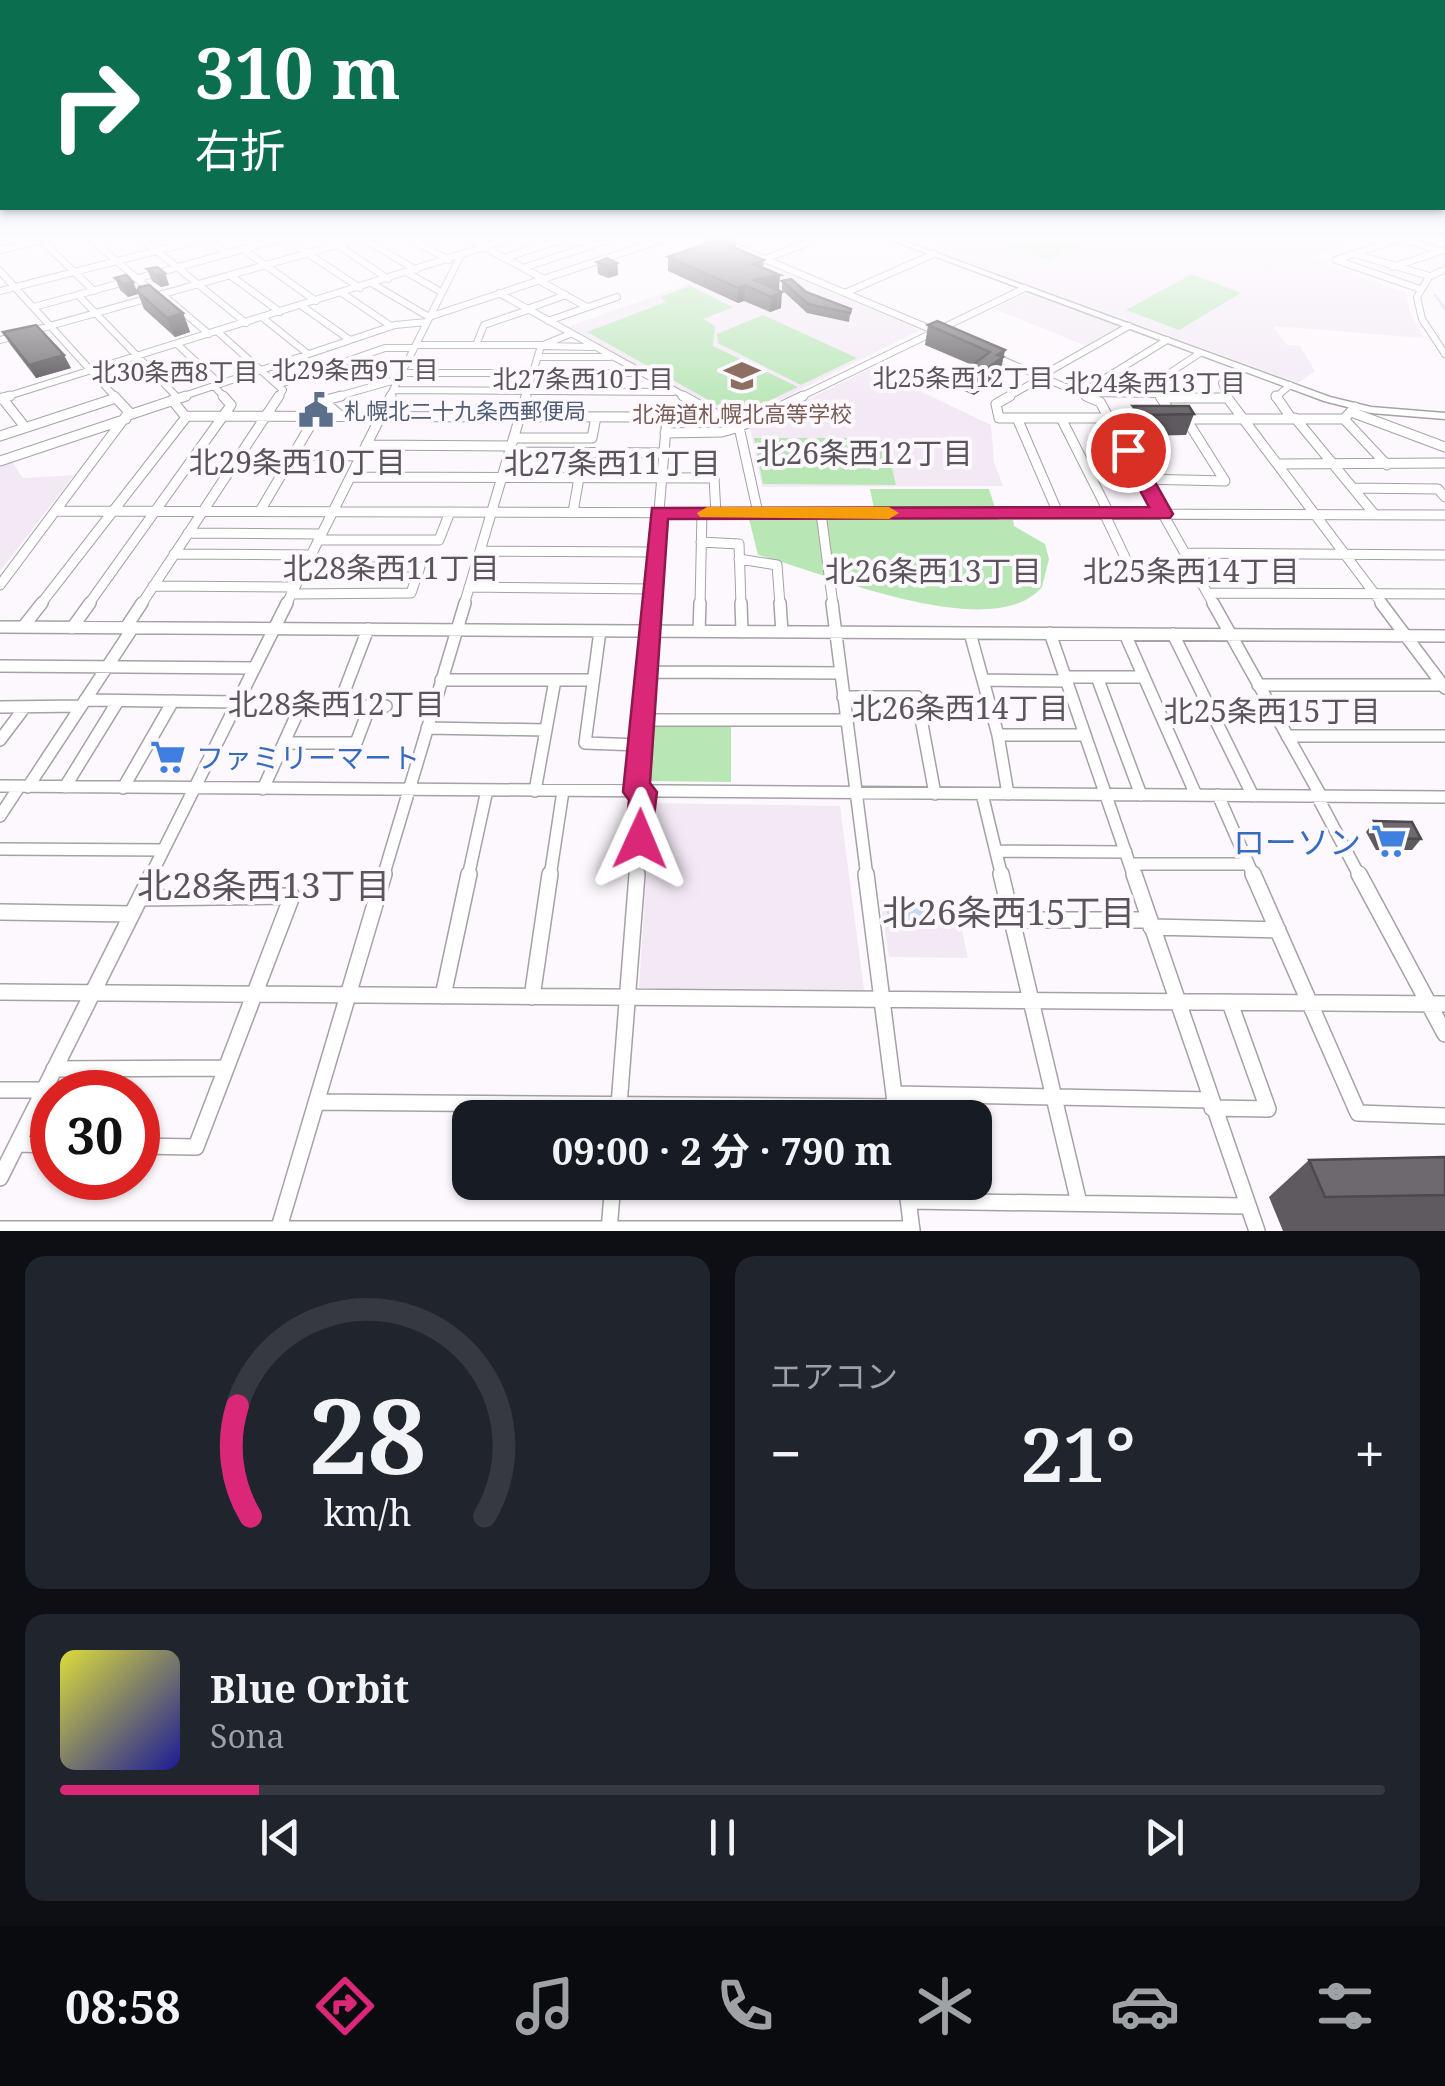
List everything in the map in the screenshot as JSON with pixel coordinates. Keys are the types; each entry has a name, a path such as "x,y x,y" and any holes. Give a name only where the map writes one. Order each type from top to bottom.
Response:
{"main road":[{"path":"1048,296 1244,368 1351,413 1445,416"}],"street":[{"path":"25,296 116,398 128,417"},
{"path":"34,307 73,296"},
{"path":"79,296 138,356 187,416"},
{"path":"0,340 154,296"},
{"path":"0,816 83,703 153,586 284,390 263,370 161,296"},
{"path":"213,296 246,323"},
{"path":"259,296 280,312"},
{"path":"308,296 316,302"},
{"path":"25,427 1,398 332,296"},
{"path":"347,296 391,326"},
{"path":"392,296 428,320"},
{"path":"225,1068 54,1069 439,296"},
{"path":"0,461 391,326 428,320 490,296"},
{"path":"505,296 739,427 758,513"},
{"path":"476,345 484,326 562,296"},
{"path":"569,296 587,307"},
{"path":"548,321 616,296"},
{"path":"853,296 959,342"},
{"path":"666,433 722,432 739,427 1008,296"},
{"path":"1420,296 1420,316 1445,354"},
{"path":"302,306 350,340"},
{"path":"263,318 308,354"},
{"path":"1129,326 996,404 999,418 1243,419 1351,413 1445,447"},
{"path":"278,1228 540,349 570,334"},
{"path":"1081,393 1167,340"},
{"path":"72,628 232,405 177,344"},
{"path":"280,384 385,348 476,345 610,357"},
{"path":"540,349 593,346"},
{"path":"976,348 1100,402 1437,1004 1445,1034"},
{"path":"1174,418 1152,384 1200,352"},
{"path":"494,373 499,357"},
{"path":"465,373 471,358"},
{"path":"1244,368 1220,386 1227,398 1444,686"},
{"path":"342,416 323,401 398,381 465,373 639,373"},
{"path":"398,381 528,391 673,392"},
{"path":"1290,386 1274,398 1375,514"},
{"path":"1081,393 1227,398"},
{"path":"0,436 116,398"},
{"path":"1351,413 1387,465"},
{"path":"187,416 667,417 640,745 619,1100"},
{"path":"23,627 187,416"},
{"path":"260,511 316,416"},
{"path":"0,584 128,417"},
{"path":"292,456 592,438 596,417"},
{"path":"1017,418 1058,513"},
{"path":"1061,418 1132,572 1196,572"},
{"path":"1144,479 1225,481 1186,418"},
{"path":"511,445 664,452"},
{"path":"1277,464 1445,463"},
{"path":"350,477 714,478 716,513"},
{"path":"573,512 579,478"},
{"path":"1353,488 1438,489 1445,497"},
{"path":"56,511 1445,515"},
{"path":"188,533 439,540 450,512"},
{"path":"699,632 702,513"},
{"path":"821,513 895,1100"},
{"path":"701,542 738,544 742,632"},
{"path":"480,552 654,552"},
{"path":"1185,553 1445,555"},
{"path":"153,586 411,592 420,567 174,554"},
{"path":"738,559 776,565 782,632"},
{"path":"469,587 652,589"},
{"path":"1207,592 1445,594"},
{"path":"0,627 1445,636"},
{"path":"339,705 368,630"},
{"path":"600,631 585,744 640,745"},
{"path":"970,633 998,735 1008,794"},
{"path":"1050,634 1257,1231"},
{"path":"1125,634 1196,795"},
{"path":"1173,634 1253,796"},
{"path":"0,666 254,668"},
{"path":"646,672 840,673"},
{"path":"1097,678 1141,795"},
{"path":"983,680 1144,678"},
{"path":"441,680 594,680"},
{"path":"535,791 554,680"},
{"path":"1258,685 1444,686"},
{"path":"842,696 917,697 935,794"},
{"path":"65,787 118,701"},
{"path":"0,707 118,701 386,706"},
{"path":"123,788 174,701"},
{"path":"263,789 301,705"},
{"path":"284,743 356,743 370,706"},
{"path":"0,740 25,707"},
{"path":"642,720 846,720"},
{"path":"427,728 546,730"},
{"path":"998,735 1086,735"},
{"path":"1287,736 1445,736"},
{"path":"0,786 1445,797"},
{"path":"443,996 488,790"},
{"path":"532,997 563,791"},
{"path":"982,794 1080,1203"},
{"path":"1218,796 1358,1113 1445,1116"},
{"path":"0,849 163,850"},
{"path":"996,851 1248,864"},
{"path":"140,898 292,896 196,1147 160,1146"},
{"path":"0,912 132,914"},
{"path":"1012,920 1278,930"},
{"path":"0,992 1437,1004"},
{"path":"991,1100 1054,1096 1268,1110 1230,1003"},
{"path":"0,1090 30,1090"},
{"path":"316,1102 452,1106"},
{"path":"0,1178 30,1117"},
{"path":"16,1144 30,1144"},
{"path":"992,1197 1246,1206"},
{"path":"609,1229 611,1200"},
{"path":"0,1229 912,1230 908,1200"}],"shaded area":[{"name":"北海道札幌北高等学校","path":"652,296 842,296 920,330 738,421 568,327"},
{"path":"1019,296 1040,296 1120,327 1086,346 994,309"},
{"path":"1062,296 1407,296 1410,313 1424,338 1273,326 1287,345 1300,346 1315,371 1298,383"},
{"path":"872,368 991,425 994,462 1003,486 762,487 750,428"},
{"path":"10,459 23,478 74,475 0,571 0,463"},
{"path":"651,803 840,806 864,990 639,988"},
{"path":"880,900 956,901 968,958 889,957"}],"green space":[{"path":"711,296 733,307 703,319 715,326 713,346 798,387 737,416 587,332 666,302 660,297"},
{"path":"1151,296 1235,296 1179,330 1126,310"},
{"path":"763,315 857,358 801,385 718,343 717,334"},
{"path":"754,438 864,438 886,444 896,485 763,484"},
{"path":"870,489 989,489 999,520 1013,520 1014,526 1045,544 1049,559 1042,587 1018,603 986,609 947,607 905,600 758,555 749,519 876,519"},
{"path":"731,724 731,782 648,781 652,726"}],"water":[{"path":"951,904 955,924 889,925 886,905"}],"building":[{"path":"143,296 163,296 183,313 167,318"},
{"path":"799,296 818,296 851,309 850,313 808,304"},
{"path":"937,321 1005,350 997,355 1003,357 978,375 966,370 990,352 928,325"},
{"path":"36,325 64,355 29,365 3,332"},
{"path":"1133,406 1189,406 1194,414 1143,415"},
{"path":"1374,821 1412,822 1421,839 1384,838"},
{"path":"1445,1157 1445,1195 1325,1197 1309,1160"}],"waterway":[{"path":"1436,296 1445,309"}],"slow traffic":[{"path":"707,513 889,513"}],"place":[{"name":"北海道札幌北高等学校","path":"742,376"},
{"name":"札幌北二十九条西郵便局","path":"316,410"},
{"name":"ファミリーマート","path":"168,757"},
{"name":"ローソン","path":"1389,841"}],"district":[{"name":"北29条西9丁目","path":"355,369"},
{"name":"北30条西8丁目","path":"175,371"},
{"name":"北25条西12丁目","path":"963,377"},
{"name":"北27条西10丁目","path":"583,378"},
{"name":"北24条西13丁目","path":"1155,382"},
{"name":"北26条西12丁目","path":"864,452"},
{"name":"北29条西10丁目","path":"297,461"},
{"name":"北27条西11丁目","path":"612,462"},
{"name":"北28条西11丁目","path":"391,567"},
{"name":"北26条西13丁目","path":"933,570"},
{"name":"北25条西14丁目","path":"1191,570"},
{"name":"北28条西12丁目","path":"336,703"},
{"name":"北26条西14丁目","path":"960,707"},
{"name":"北25条西15丁目","path":"1272,710"},
{"name":"北28条西13丁目","path":"264,884"},
{"name":"北26条西15丁目","path":"1009,911"}],"route":[{"path":"640,839 643,792 636,792 659,512 1163,514 1128,450"}]}
